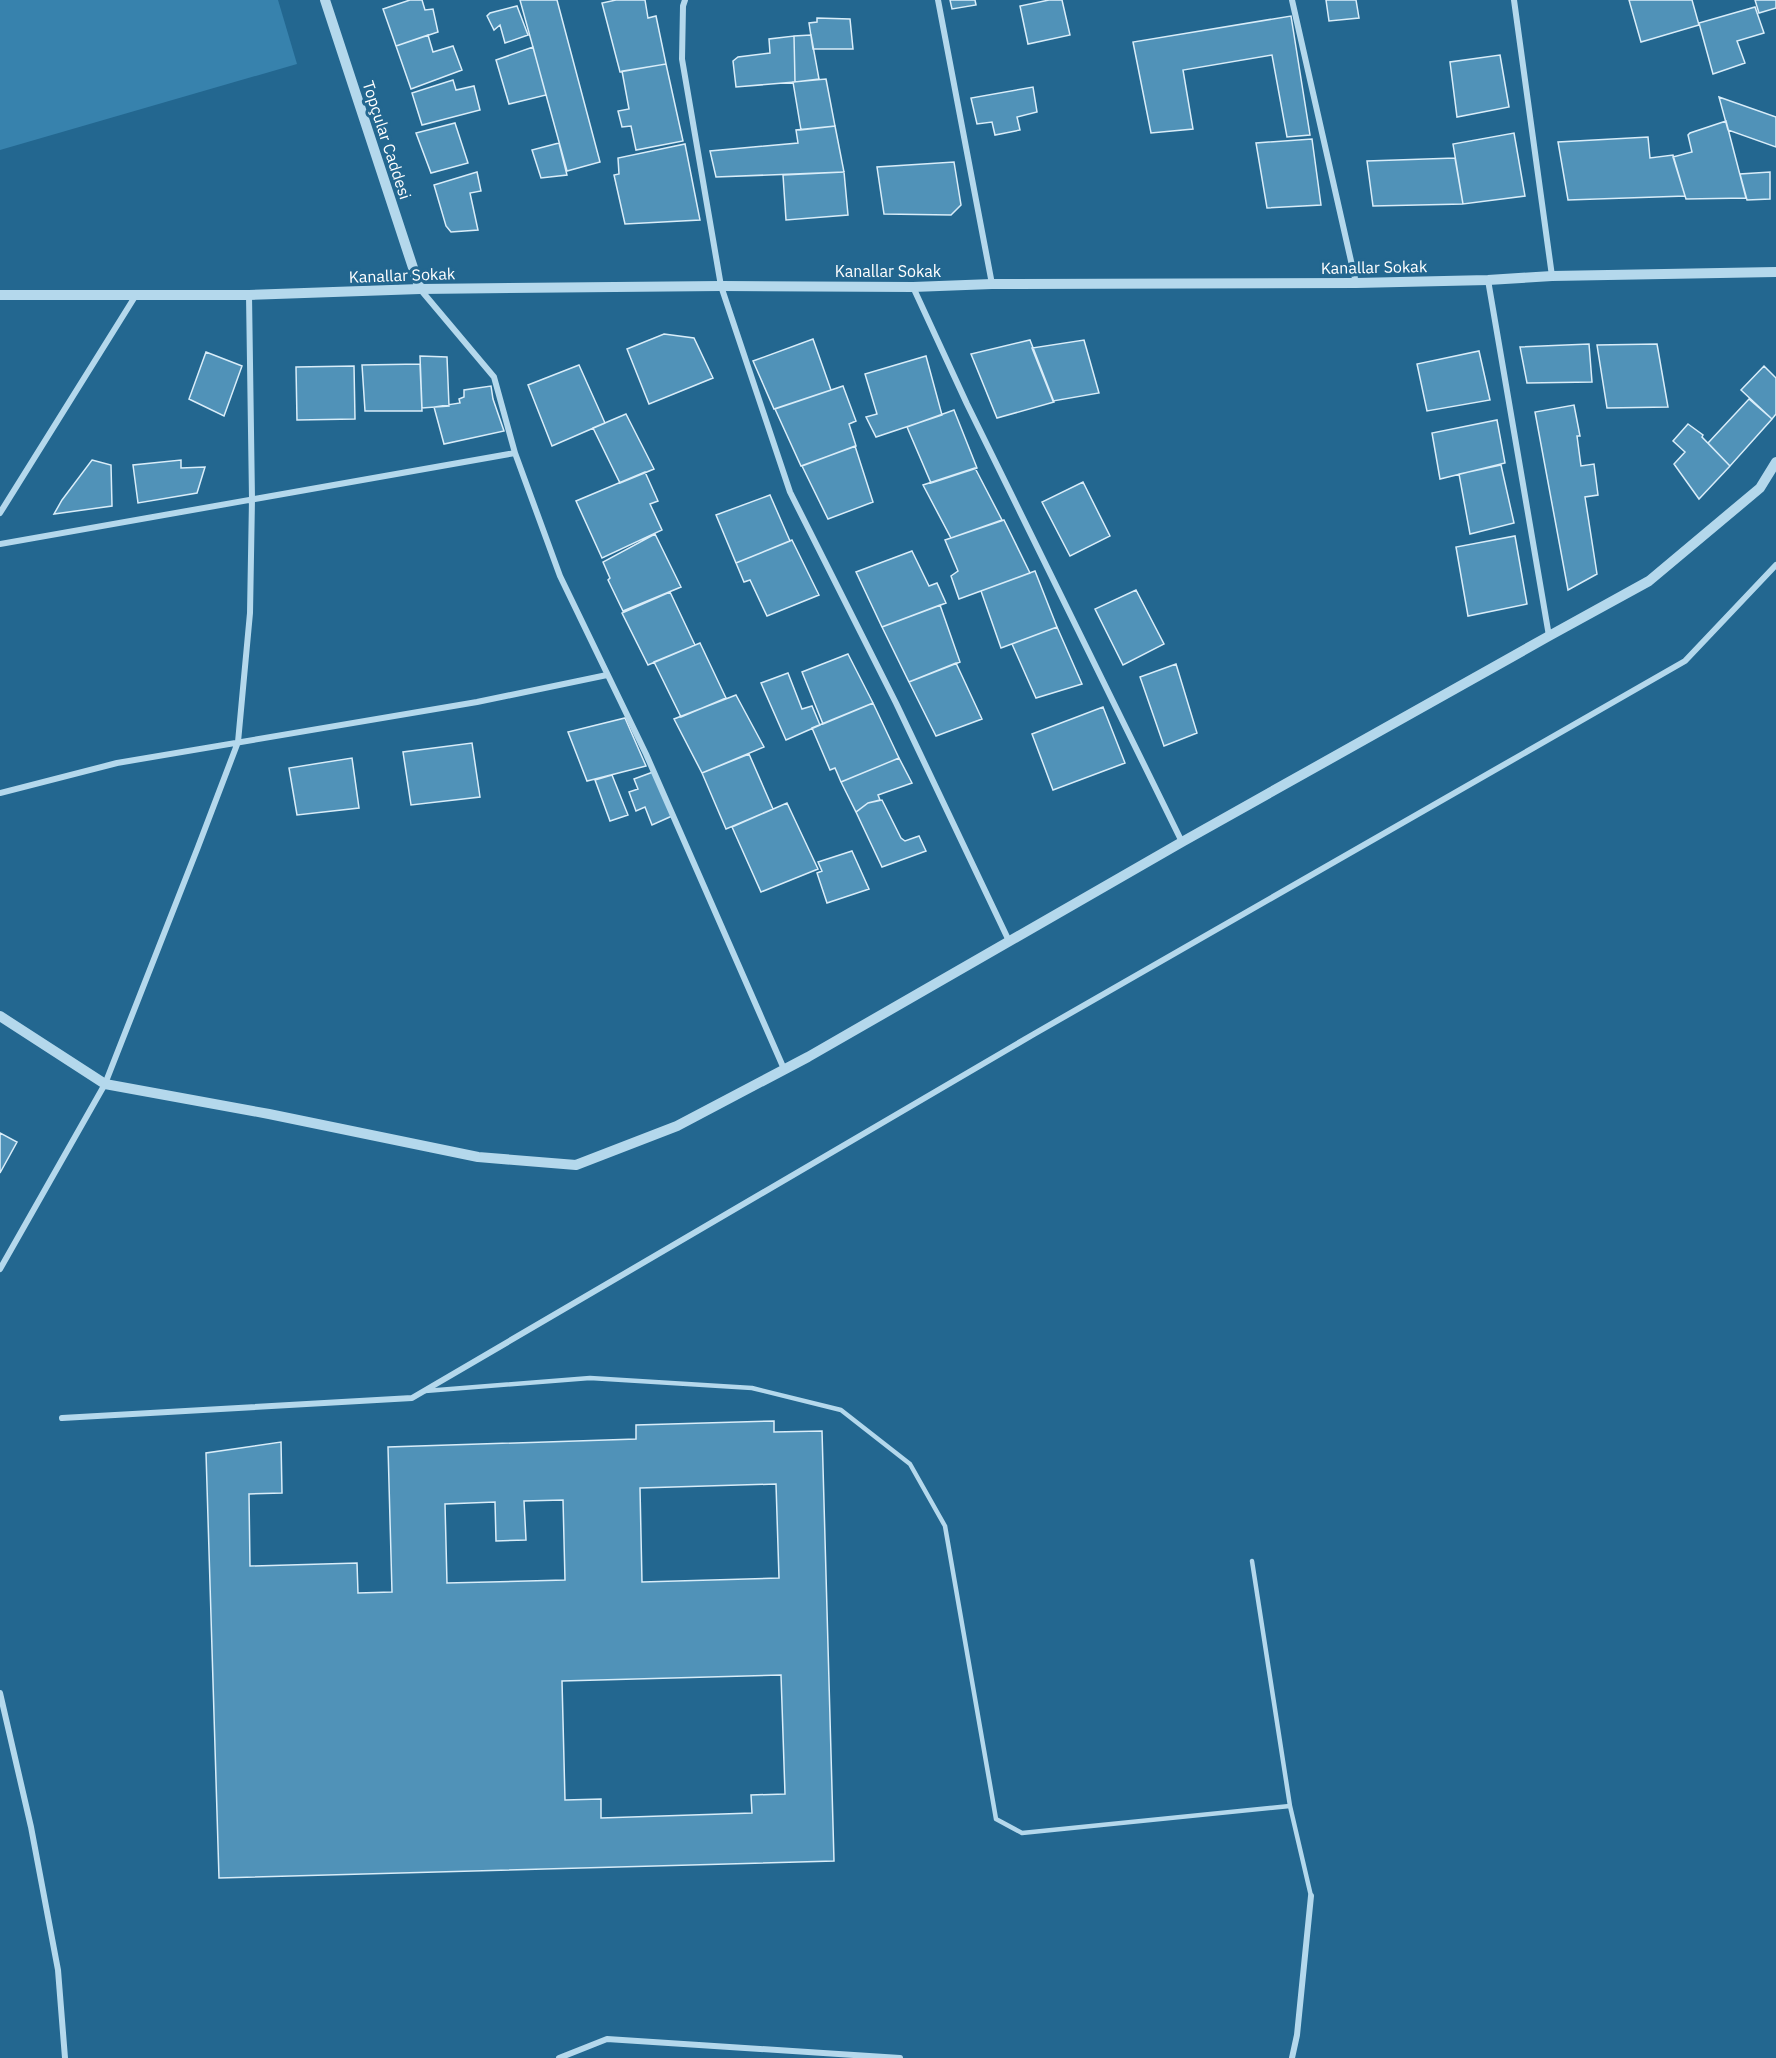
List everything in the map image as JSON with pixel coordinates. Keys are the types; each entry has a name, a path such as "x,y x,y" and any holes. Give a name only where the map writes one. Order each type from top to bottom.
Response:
{"street":[{"name":"Topçular Caddesi","path":"325,0 420,289"},
{"path":"685,0 682,59 721,286 790,492 896,703 1009,941"},
{"path":"938,0 992,284"},
{"path":"1292,0 1356,283"},
{"path":"1514,0 1552,276"},
{"name":"Kanallar Sokak","path":"0,295 249,295 420,289 721,286 912,287 992,284 1356,283 1552,276 1776,272"},
{"path":"1488,280 1549,636"},
{"path":"912,287 1182,842"},
{"path":"420,289 494,377 515,453 560,576 646,754 784,1070"},
{"path":"0,513 136,295"},
{"path":"0,1269 105,1084 238,742 250,613 252,499 249,295"},
{"path":"0,544 515,453"},
{"path":"0,1016 105,1084 269,1114 478,1157 576,1165 677,1126 784,1070 1182,842 1649,582 1760,488 1776,462"},
{"path":"62,1418 412,1398 1053,1023 1685,661 1776,565"},
{"path":"0,793 117,763 477,702 607,675"},
{"path":"0,1693 31,1827 58,1970 65,2058"},
{"path":"1292,2058 1297,2035 1311,1896"},
{"path":"559,2058 607,2039 900,2058"}],"lane":[{"path":"422,1392 590,1378 752,1388 841,1410 910,1464 945,1526 996,1819 1022,1833 1290,1806"},
{"path":"1252,1561 1290,1806 1311,1896"}],"shaded area":[{"path":"0,0 278,0 297,64 0,150"}],"building":[{"path":"410,0 422,0 425,10 433,9 438,32 396,46 383,9"},
{"path":"520,0 557,0 600,162 567,171"},
{"path":"616,0 645,0 648,18 656,16 666,64 620,72 602,3"},
{"path":"950,0 975,0 976,5 952,9"},
{"path":"1049,0 1062,0 1070,35 1028,44 1020,6"},
{"path":"1326,0 1356,0 1359,18 1329,21"},
{"path":"1629,0 1692,0 1699,25 1641,42"},
{"path":"1755,0 1776,0 1776,8 1759,13"},
{"path":"517,6 528,35 505,43 500,25 494,30 487,16 490,13"},
{"path":"1755,7 1764,33 1737,41 1745,63 1713,74 1699,23"},
{"path":"1291,16 1310,135 1287,137 1272,55 1183,70 1193,129 1151,133 1133,42"},
{"path":"817,18 850,19 853,49 813,49 809,23 817,22"},
{"path":"428,35 433,52 453,46 462,70 411,89 396,46"},
{"path":"811,35 819,79 795,82 794,36"},
{"path":"794,36 795,82 736,87 733,61 738,57 770,53 769,39"},
{"path":"533,47 546,95 509,104 496,60"},
{"path":"1500,55 1509,107 1457,117 1450,62"},
{"path":"666,64 683,141 636,150 631,126 622,127 618,111 629,109 622,71"},
{"path":"826,79 835,126 801,130 793,82"},
{"path":"453,80 456,90 474,86 480,110 422,125 412,93"},
{"path":"1033,87 1037,112 1017,117 1020,130 995,135 992,122 977,124 971,98"},
{"path":"1719,97 1776,117 1776,147 1728,130"},
{"path":"1726,121 1746,198 1686,199 1673,157 1692,152 1688,135 1690,133"},
{"path":"455,123 468,163 431,173 416,133"},
{"path":"835,126 844,172 716,177 710,151 798,143 796,130"},
{"path":"1514,133 1525,196 1463,204 1453,144"},
{"path":"1648,137 1650,158 1673,155 1685,196 1568,200 1558,142"},
{"path":"1312,139 1321,205 1267,208 1256,143"},
{"path":"559,143 567,175 541,178 532,150"},
{"path":"685,144 700,220 625,224 614,175 619,174 618,158"},
{"path":"1455,158 1463,204 1373,206 1367,161"},
{"path":"954,162 961,205 951,215 884,214 877,167"},
{"path":"477,172 481,191 470,193 478,230 451,232 446,226 434,185"},
{"path":"844,172 848,215 786,220 783,175"},
{"path":"1770,172 1770,199 1747,200 1740,174"},
{"path":"664,334 694,338 713,378 649,404 627,349"},
{"path":"813,339 831,390 774,409 753,361"},
{"path":"1030,340 1054,402 997,418 971,354"},
{"path":"1084,340 1099,393 1053,401 1032,348"},
{"path":"1589,344 1592,382 1527,383 1520,347"},
{"path":"1657,344 1668,407 1607,408 1597,345"},
{"path":"1479,351 1490,400 1427,411 1417,364"},
{"path":"206,352 242,366 224,416 189,399"},
{"path":"420,356 447,357 449,406 422,408"},
{"path":"926,356 942,415 876,437 866,417 877,414 865,374"},
{"path":"420,364 422,411 365,411 362,365"},
{"path":"579,365 605,423 552,446 528,385"},
{"path":"354,366 355,419 297,420 296,367"},
{"path":"1764,366 1776,378 1776,414 1772,419 1741,390"},
{"path":"491,386 504,431 444,444 434,407 460,403 459,399 464,397 464,390"},
{"path":"843,386 856,421 849,424 856,446 801,466 775,409"},
{"path":"1749,399 1772,419 1730,466 1708,443"},
{"path":"1574,405 1580,436 1577,436 1581,466 1594,464 1598,495 1585,497 1597,574 1568,590 1535,412"},
{"path":"954,410 977,468 931,483 907,427"},
{"path":"626,414 654,469 620,483 593,428"},
{"path":"1497,420 1505,463 1440,479 1432,433"},
{"path":"1688,424 1703,435 1702,437 1730,466 1699,499 1674,464 1685,452 1673,441"},
{"path":"855,446 873,502 828,519 802,466"},
{"path":"92,460 111,465 112,506 54,514 62,500"},
{"path":"181,460 181,468 205,467 197,493 138,503 133,465"},
{"path":"1501,465 1514,523 1470,534 1459,474"},
{"path":"975,468 1002,520 951,538 923,485"},
{"path":"645,472 658,501 650,504 662,530 602,558 576,501"},
{"path":"1083,482 1110,536 1070,556 1042,502"},
{"path":"770,495 790,541 736,563 716,515"},
{"path":"1004,520 1030,573 959,599 951,576 958,571 945,540"},
{"path":"655,534 681,587 623,611 608,580 610,578 603,562"},
{"path":"1515,536 1527,604 1468,616 1456,547"},
{"path":"792,540 819,595 767,616 750,580 744,582 736,563"},
{"path":"912,551 929,586 937,583 946,603 882,627 856,572"},
{"path":"1035,571 1057,627 1001,648 981,591"},
{"path":"1136,590 1164,644 1123,665 1095,609"},
{"path":"670,592 695,645 648,665 622,613"},
{"path":"940,605 960,662 909,682 882,627"},
{"path":"1057,627 1082,684 1036,698 1012,644"},
{"path":"700,643 726,698 681,717 654,662"},
{"path":"848,654 873,703 823,724 802,672"},
{"path":"956,663 982,719 936,736 909,682"},
{"path":"1176,664 1197,733 1164,746 1140,677"},
{"path":"788,673 802,709 812,706 820,725 786,740 761,683"},
{"path":"736,695 764,747 702,773 674,719"},
{"path":"873,703 899,758 841,782 835,768 830,770 812,728"},
{"path":"1103,707 1125,763 1053,790 1032,734"},
{"path":"625,718 646,766 587,781 568,732"},
{"path":"472,743 480,797 411,805 403,752"},
{"path":"749,754 773,809 726,829 702,773"},
{"path":"352,758 359,808 297,815 289,768"},
{"path":"899,758 912,783 878,795 880,800 868,803 856,812 841,782"},
{"path":"653,772 672,816 652,825 645,807 636,811 629,792 638,789 634,779"},
{"path":"612,775 628,815 610,821 595,780"},
{"path":"882,800 901,838 905,841 919,836 926,851 882,867 856,812 868,803"},
{"path":"787,803 818,869 761,892 732,827"},
{"path":"852,851 869,889 827,903 817,873 822,871 818,862"},
{"path":"0,1133 17,1142 0,1173"},
{"path":"774,1421 774,1432 822,1431 834,1861 219,1878 206,1453 281,1442 282,1493 249,1494 250,1566 357,1563 358,1593 392,1592 388,1447 636,1439 636,1425","holes":["776,1484 779,1578 642,1582 640,1488","563,1500 565,1580 447,1583 445,1504 495,1502 496,1541 526,1540 524,1501","781,1675 785,1794 751,1795 752,1813 601,1818 601,1799 565,1800 562,1681"]}]}
